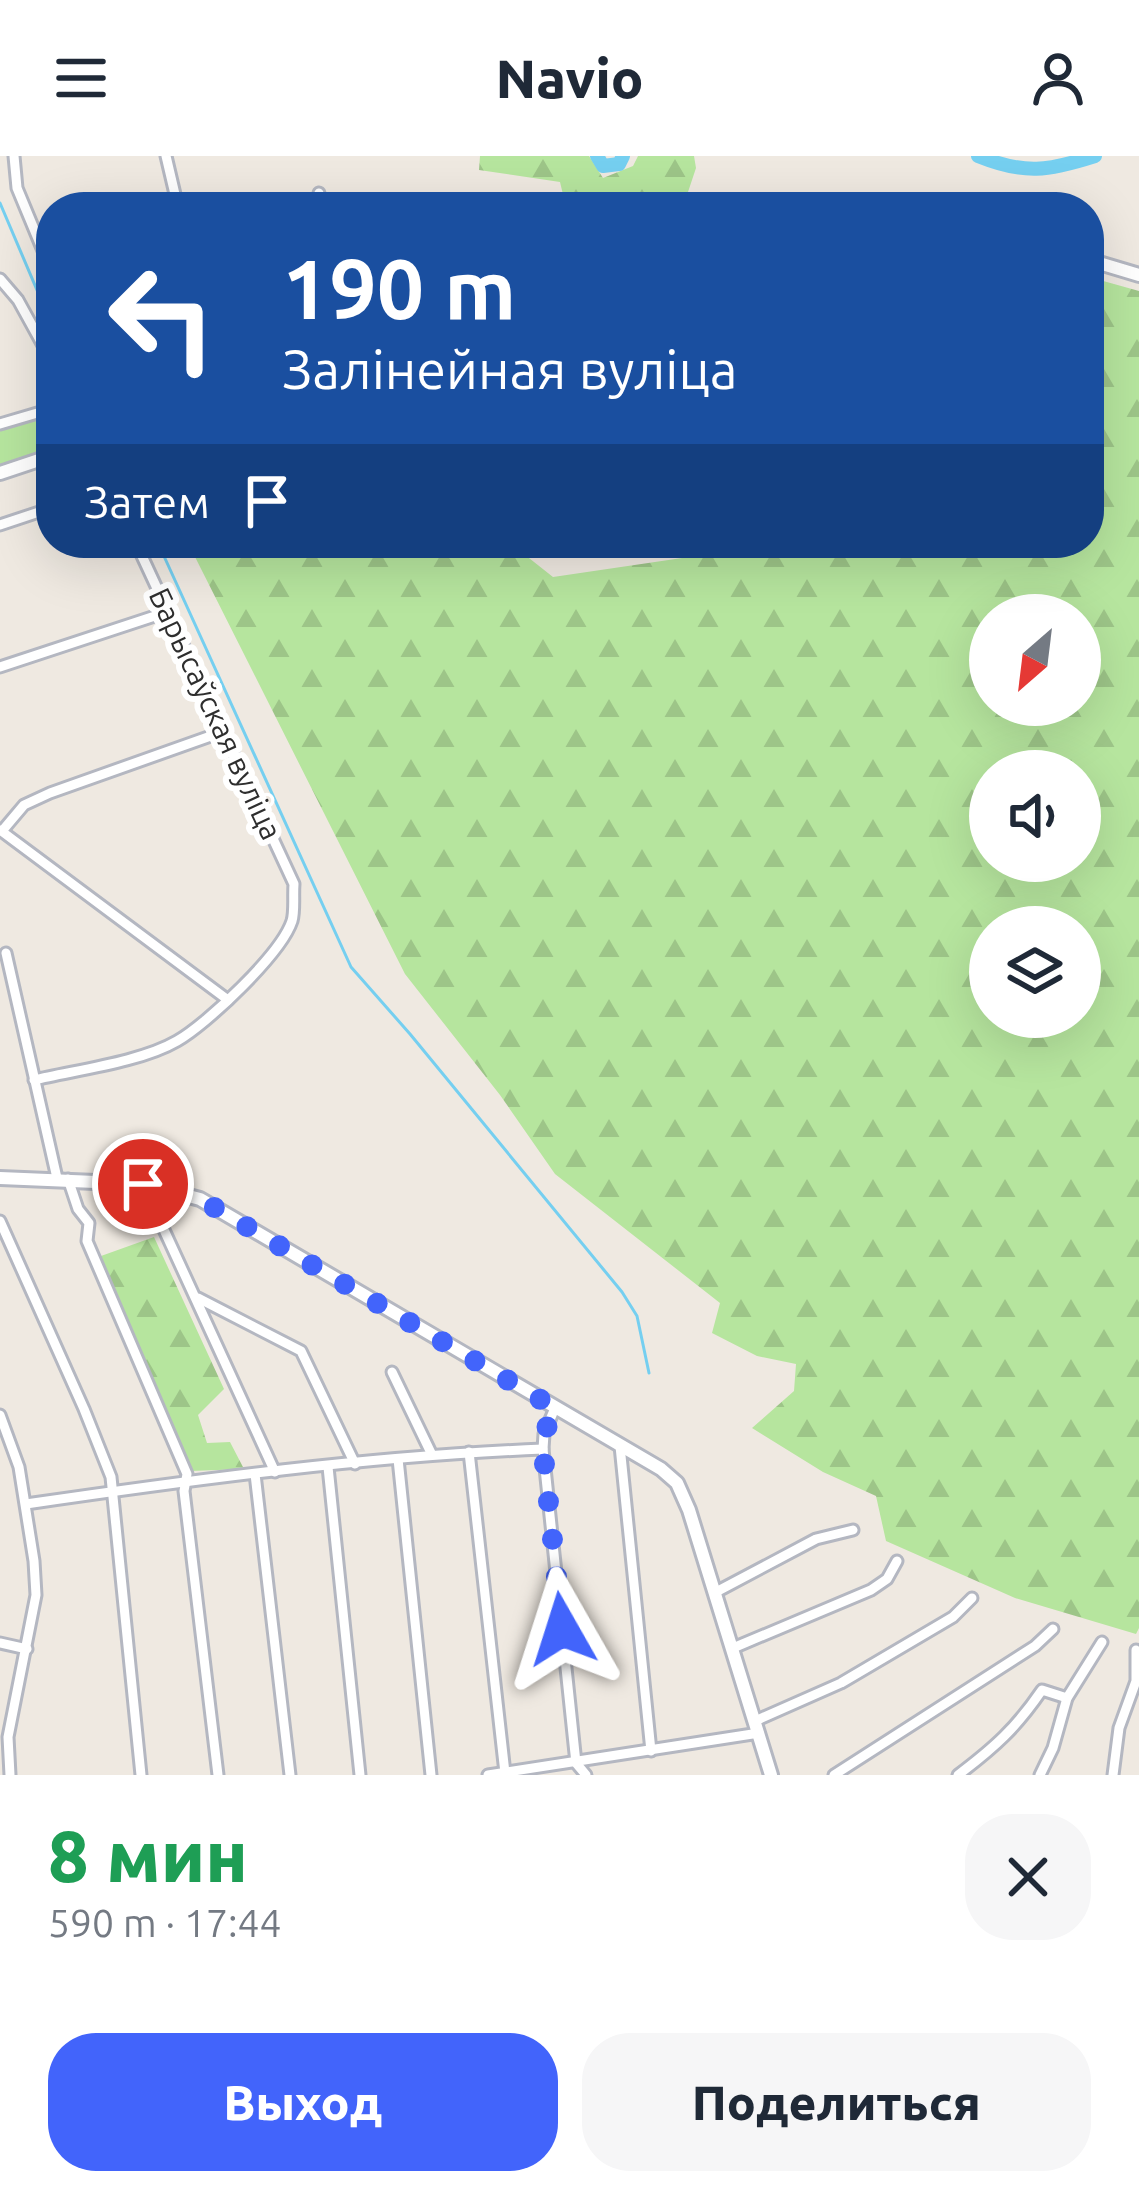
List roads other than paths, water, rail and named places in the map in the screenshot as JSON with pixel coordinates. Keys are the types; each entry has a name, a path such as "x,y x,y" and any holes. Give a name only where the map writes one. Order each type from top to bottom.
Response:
{"street":[{"path":"14,156 16,188 36,234"},
{"path":"166,156 174,192"},
{"path":"1104,264 1139,275"},
{"path":"0,279 36,333"},
{"path":"0,424 36,413"},
{"path":"0,472 36,461"},
{"path":"0,525 36,513"},
{"name":"Барысаўская вуліца","path":"143,558 294,884 292,921 268,958 228,1000"},
{"path":"0,668 167,612"},
{"path":"34,1080 141,1055 177,1041 228,1000 1,831 24,805 50,793 222,732"},
{"path":"6,953 62,1179 89,1223 87,1240 187,1474 184,1491 218,1775"},
{"path":"0,1178 143,1184 200,1199 661,1469 677,1484 689,1510 771,1775"},
{"path":"143,1184 274,1472"},
{"path":"0,1221 111,1477 141,1775"},
{"path":"196,1297 301,1351 355,1464"},
{"path":"392,1372 432,1455"},
{"path":"555,1408 543,1450 576,1763 586,1775"},
{"path":"0,1415 19,1467 36,1595 8,1737 10,1775"},
{"path":"620,1444 651,1750"},
{"path":"26,1504 186,1481 432,1455 543,1450"},
{"path":"469,1452 505,1773"},
{"path":"398,1460 431,1775"},
{"path":"328,1466 359,1775"},
{"path":"255,1474 290,1775"},
{"path":"716,1592 816,1539 853,1530"},
{"path":"733,1648 871,1590 886,1579 897,1561"},
{"path":"489,1775 651,1750 757,1727 952,1618 972,1598"},
{"path":"833,1775 1036,1646 1053,1629"},
{"path":"1040,1775 1054,1748 1067,1698 1102,1642"},
{"path":"0,1643 27,1649"},
{"path":"1113,1775 1119,1728 1136,1682 1136,1650"},
{"path":"958,1775 999,1744 1042,1690 1067,1698"}],"waterway":[{"path":"597,156 603,166 619,164 623,156"},
{"path":"978,156 1036,169 1095,156"},
{"path":"0,203 36,288"},
{"path":"165,558 351,967 622,1292 637,1316 649,1373"}]}
